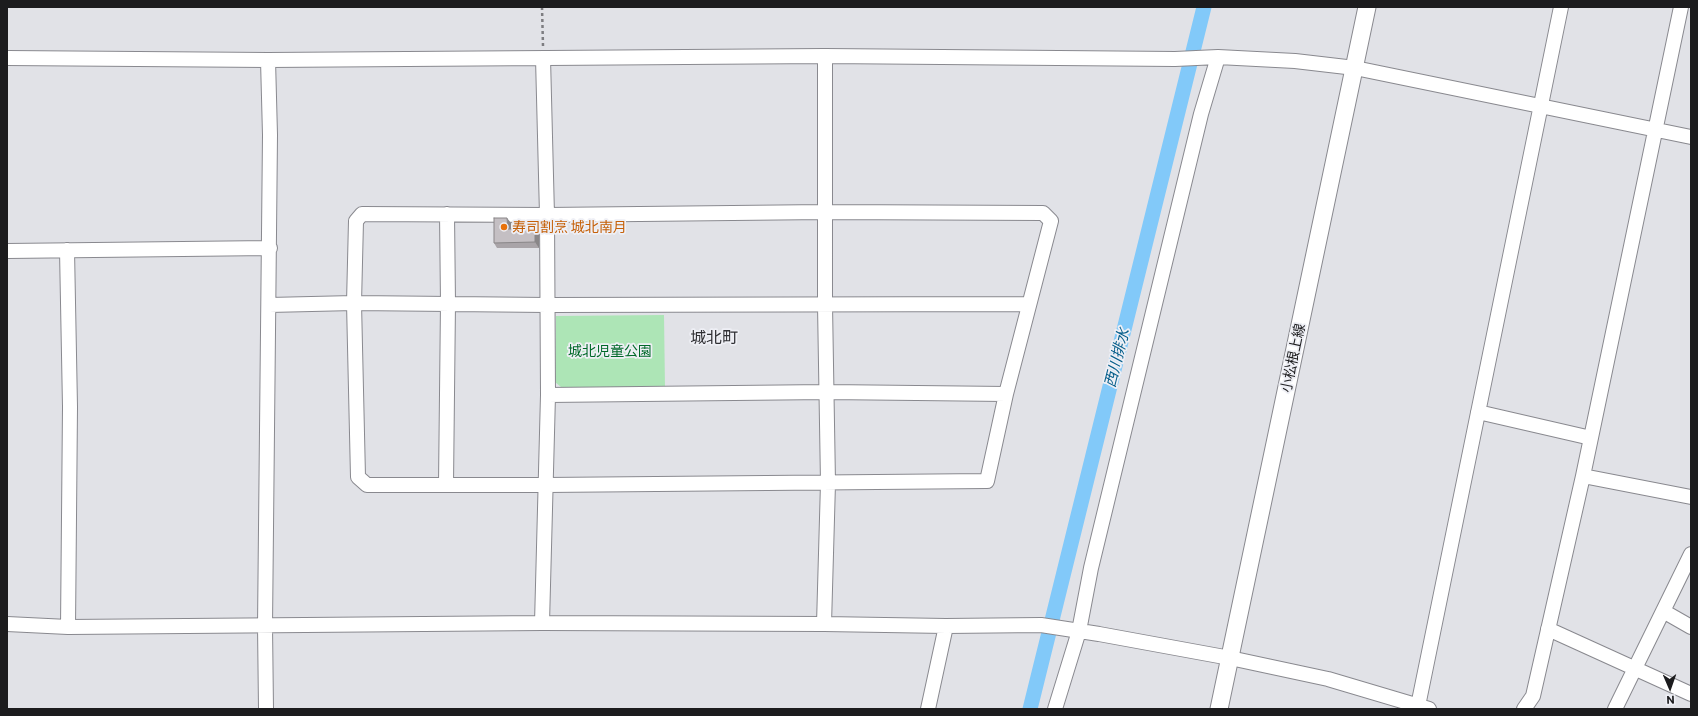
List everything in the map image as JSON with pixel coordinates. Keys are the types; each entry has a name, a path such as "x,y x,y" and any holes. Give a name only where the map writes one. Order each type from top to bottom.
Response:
{"main road":[{"name":"小松根上線","path":"1219,709 1367,7"}],"street":[{"path":"7,624 68,627 542,623 946,626 1041,625 1230,658 1328,679 1424,707 1478,412 1561,7"},
{"path":"1524,709 1533,696 1583,476 1681,7"},
{"path":"824,624 828,483 825,305 825,56"},
{"path":"7,58 268,60 825,56 1218,57 1295,61 1355,68 1691,137"},
{"path":"1055,709 1073,630 1090,568 1199,122 1218,57"},
{"path":"542,623 548,395 547,215 543,58"},
{"path":"266,709 265,626 270,248 270,135 268,60"},
{"path":"825,212 1043,212 1051,221 1006,394 987,481 367,485 358,477 354,303 356,221 362,214 547,215 825,212"},
{"path":"446,484 448,303 447,214"},
{"path":"7,251 270,248"},
{"path":"67,250 70,407 68,627"},
{"path":"269,305 354,303 547,305 1030,304"},
{"path":"548,395 827,392 1006,394"},
{"path":"1478,412 1591,438"},
{"path":"1583,476 1691,497"},
{"path":"1615,709 1691,554"},
{"path":"1663,611 1691,627"},
{"path":"928,709 946,626"},
{"path":"1548,629 1634,670 1691,694"}],"path":[{"path":"542,7 543,58"}],"green space":[{"name":"城北児童公園","path":"664,315 665,388 561,387 555,382 556,316"}],"building":[{"name":"寿司割烹 城北南月","path":"494,218 507,218 508,229 535,229 535,242 494,243"}],"waterway":[{"name":"西川排水","path":"1030,709 1204,7"}],"place":[{"name":"寿司割烹 城北南月","path":"504,227"}],"district":[{"name":"城北町","path":"714,338"}]}
